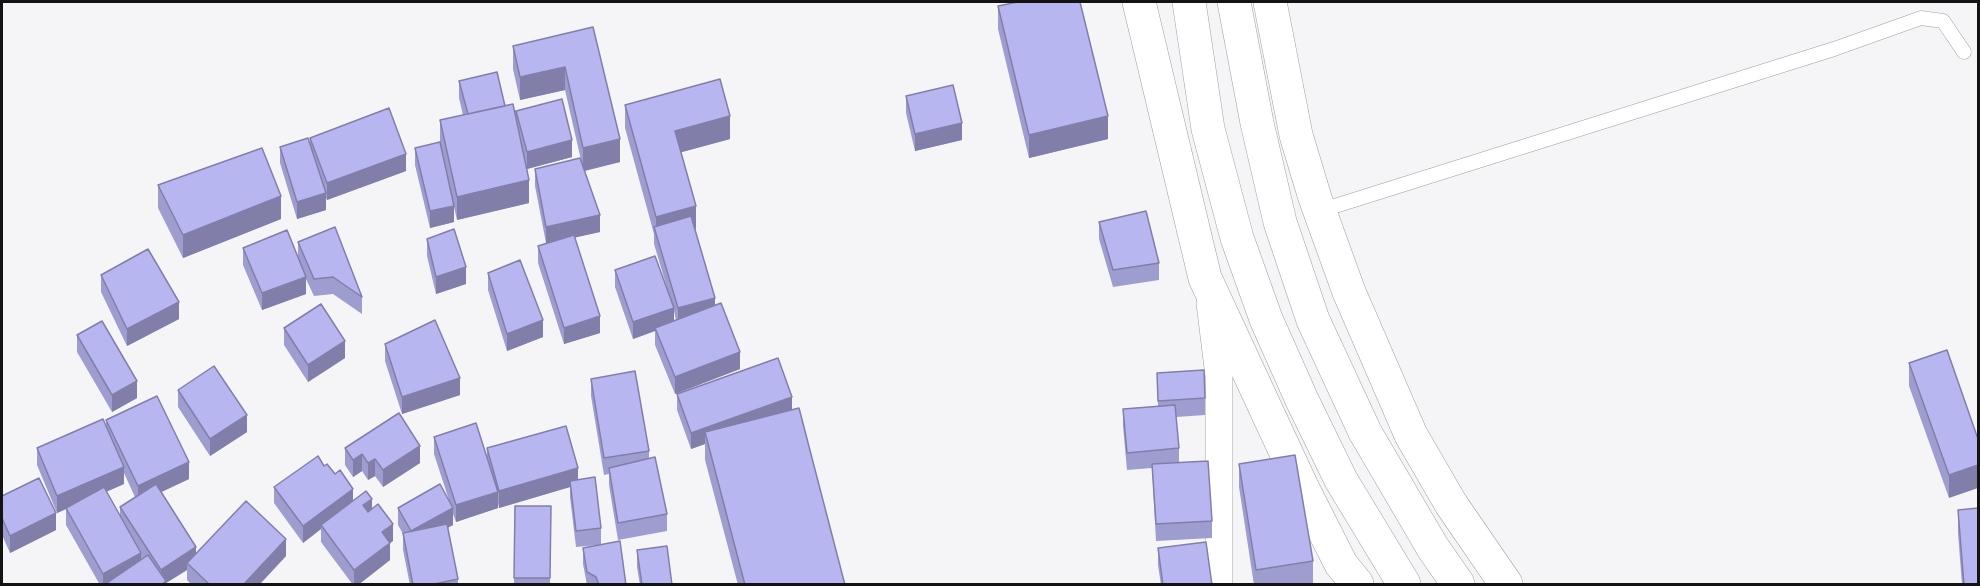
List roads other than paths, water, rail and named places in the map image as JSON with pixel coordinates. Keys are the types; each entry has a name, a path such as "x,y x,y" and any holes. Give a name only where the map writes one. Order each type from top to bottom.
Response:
{"main road":[{"path":"1139,2 1206,278 1302,488 1341,564 1357,585"},
{"path":"1189,2 1208,129 1237,238 1266,319 1341,480 1404,585"},
{"path":"1234,2 1257,123 1281,222 1313,320 1365,432 1433,548 1458,585"},
{"path":"1270,2 1296,135 1319,211 1349,292 1411,435 1451,504 1506,585"}],"street":[{"path":"1206,278 1215,331 1219,376 1219,585"}],"lane":[{"path":"1319,211 1834,49 1921,18 1944,21 1964,52"}]}
